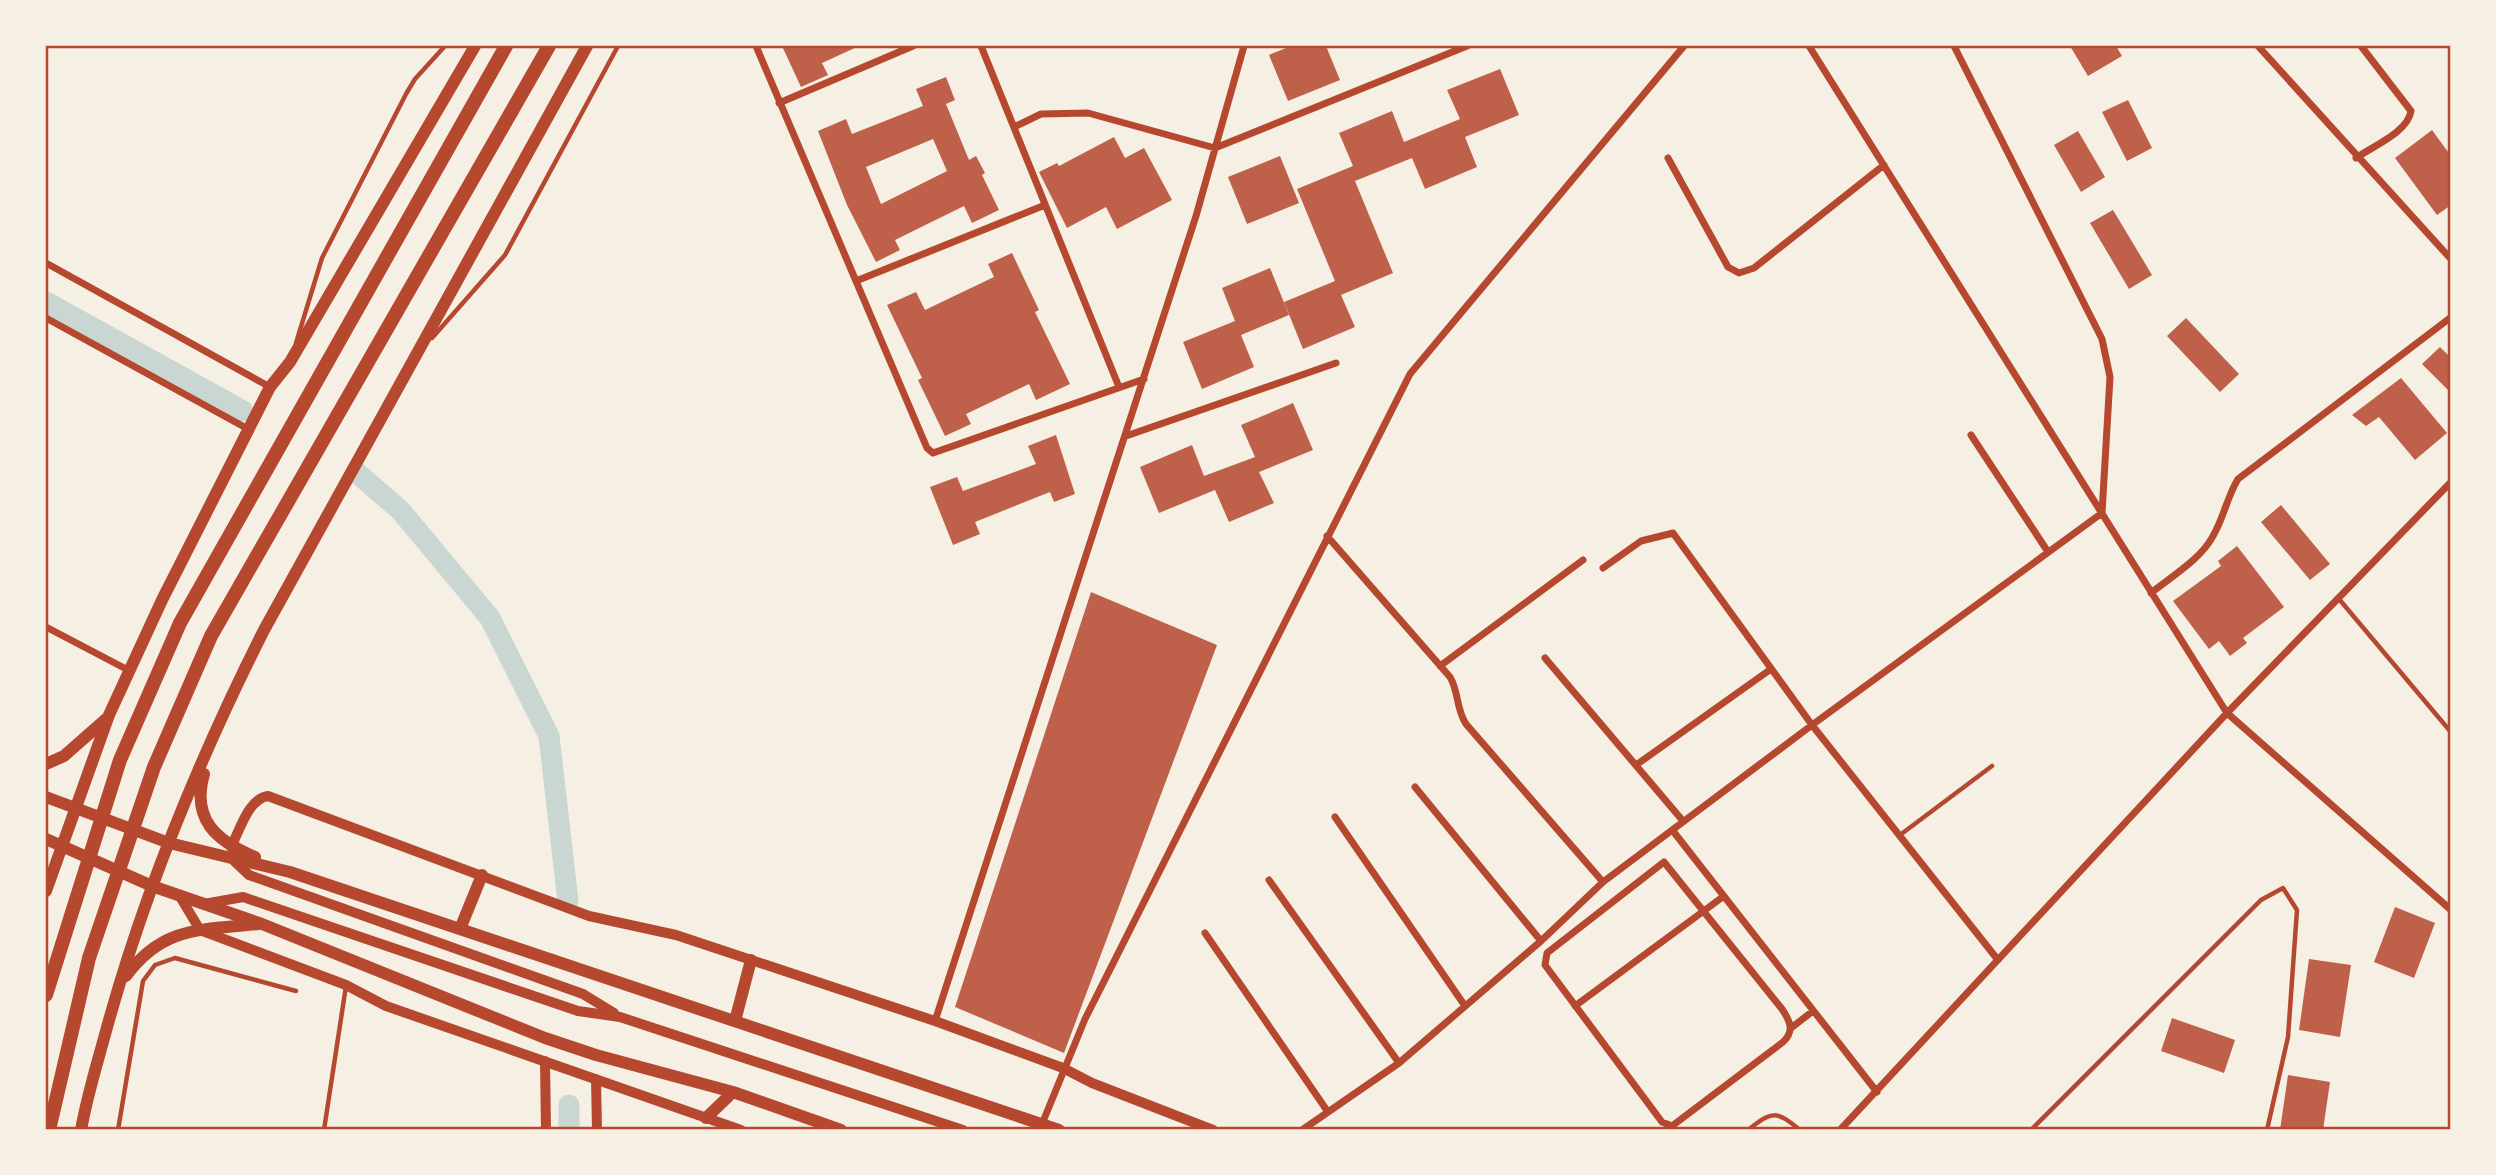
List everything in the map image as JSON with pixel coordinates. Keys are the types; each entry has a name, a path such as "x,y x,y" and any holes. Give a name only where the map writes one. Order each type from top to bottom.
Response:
{"highway":[{"path":"46,995 120,760 180,623 506,46"},
{"path":"48,1129 89,958 154,767 211,636 549,46"}],"main road":[{"path":"46,891 109,715 248,429 270,387 290,362 475,46"},
{"path":"81,1129 118,986 152,886 219,719 264,630 587,46"},
{"path":"46,764 80,744 109,715"},
{"path":"219,719 200,789 203,816 249,875 583,994 620,1017"},
{"path":"46,797 169,843 231,853 1059,1129"},
{"path":"46,839 152,886 262,924 545,1038 596,1055 733,1092 841,1129"},
{"path":"460,929 482,876"},
{"path":"204,904 243,897 578,1011 620,1017 964,1129"},
{"path":"118,986 142,954 165,940 200,930 262,924"},
{"path":"735,1021 751,960"},
{"path":"706,1118 733,1092"}],"street":[{"path":"756,46 928,447 933,453 1144,379"},
{"path":"779,103 914,46"},
{"path":"981,46 1119,387"},
{"path":"935,1021 1126,436 1244,46"},
{"path":"1014,127 1041,114 1088,113 1215,148 1467,46"},
{"path":"1042,1124 1063,1068 1410,374 1684,46"},
{"path":"1809,46 2227,713 2451,909"},
{"path":"1954,46 2102,339 2110,377 2102,513"},
{"path":"2258,46 2356,158 2451,258"},
{"path":"2356,158 2402,127 2410,120 2411,111 2361,46"},
{"path":"1668,158 1728,267 1740,273 1754,268 1884,165"},
{"path":"856,281 1045,205"},
{"path":"46,263 270,387"},
{"path":"46,318 248,429"},
{"path":"2151,593 2212,538 2229,493 2238,479 2451,318"},
{"path":"1126,436 1336,363"},
{"path":"1971,435 2048,552"},
{"path":"1840,1129 2227,713 2451,484"},
{"path":"1302,1129 1399,1063 1541,941 1603,882 2102,513"},
{"path":"1603,568 1641,541 1672,533 1812,725 1998,960"},
{"path":"1327,536 1456,687 1460,715 1466,724 1603,882"},
{"path":"1440,666 1583,560"},
{"path":"46,627 130,671"},
{"path":"1545,658 1683,821"},
{"path":"1636,765 1772,669"},
{"path":"1415,787 1541,941"},
{"path":"231,853 253,804 260,797 268,796 589,916 676,935 935,1021 1063,1068 1092,1083 1213,1129"},
{"path":"1335,817 1465,1006"},
{"path":"1673,831 1877,1092"},
{"path":"1791,1028 1782,1009 1669,865 1661,864 1547,953 1545,965 1662,1122 1672,1126 1783,1042 1789,1036 1791,1028 1813,1011"},
{"path":"1269,880 1399,1063"},
{"path":"178,895 200,930 346,985 386,1006 741,1129"},
{"path":"1575,1006 1724,896"},
{"path":"1205,933 1328,1112"},
{"path":"545,1061 545,1129"},
{"path":"596,1079 597,1129"}],"lane":[{"path":"290,362 322,258 405,94 445,46"},
{"path":"416,355 505,255 618,46"},
{"path":"2339,599 2451,731"},
{"path":"1899,836 1992,766"},
{"path":"2031,1129 2261,900 2284,888 2297,910 2288,1037 2267,1129"},
{"path":"118,1129 143,981 155,965 175,958 296,990"},
{"path":"324,1129 346,985"},
{"path":"1748,1129 1765,1116 1774,1114 1783,1115 1800,1129"}],"building":[{"path":"782,46 859,46 822,63 828,75 801,87"},
{"path":"1291,46 1326,46 1340,80 1288,101 1269,55"},
{"path":"2070,46 2116,46 2122,56 2088,76"},
{"path":"1500,69 1519,115 1465,137 1477,167 1425,189 1412,158 1355,181 1393,273 1341,295 1355,327 1303,349 1284,302 1335,281 1297,189 1353,166 1339,133 1392,111 1404,142 1460,119 1447,90"},
{"path":"946,77 955,100 946,104 969,160 976,156 999,210 972,223 964,206 895,240 900,250 876,262 847,205 818,131 846,119 852,134 923,106 916,89","holes":["933,139 947,171 881,204 866,167"]},
{"path":"2128,100 2152,148 2127,161 2102,112"},
{"path":"2432,130 2451,156 2451,205 2437,215 2395,158"},
{"path":"2078,131 2105,177 2081,192 2054,145"},
{"path":"1114,137 1125,158 1144,148 1172,200 1117,229 1106,207 1067,228 1039,172 1057,163 1059,166"},
{"path":"1280,156 1299,203 1247,224 1228,177"},
{"path":"2113,210 2152,275 2129,289 2090,223"},
{"path":"1012,253 1039,310 1035,312 1070,384 1036,400 1029,384 966,414 971,424 945,436 918,380 922,378 887,305 916,292 925,310 994,277 988,264"},
{"path":"1270,268 1289,315 1241,335 1254,367 1202,389 1183,342 1235,321 1222,288"},
{"path":"2186,318 2239,374 2220,392 2167,336"},
{"path":"2440,347 2451,358 2451,393 2422,364"},
{"path":"2401,378 2447,433 2415,460 2379,417 2366,426 2352,415"},
{"path":"1293,403 1313,450 1259,472 1274,503 1229,522 1215,490 1159,513 1140,467 1192,445 1204,476 1255,457 1241,425"},
{"path":"1056,435 1075,494 1054,502 1050,492 975,522 980,534 953,545 930,487 957,477 963,491 1036,464 1028,446"},
{"path":"2281,505 2330,564 2310,580 2261,522"},
{"path":"2237,546 2284,607 2243,638 2247,643 2230,656 2219,641 2209,649 2173,601 2221,566 2218,561"},
{"path":"1091,592 1217,645 1064,1053 955,1007"},
{"path":"2395,907 2435,923 2414,978 2374,962"},
{"path":"2309,959 2351,965 2340,1037 2299,1030"},
{"path":"2172,1018 2235,1040 2224,1073 2161,1051"},
{"path":"2288,1075 2330,1082 2323,1130 2280,1130"}],"waterway":[{"path":"46,302 243,411"},
{"path":"356,472 401,511 490,618 549,736 568,901"},
{"path":"569,1105 569,1130"}]}
